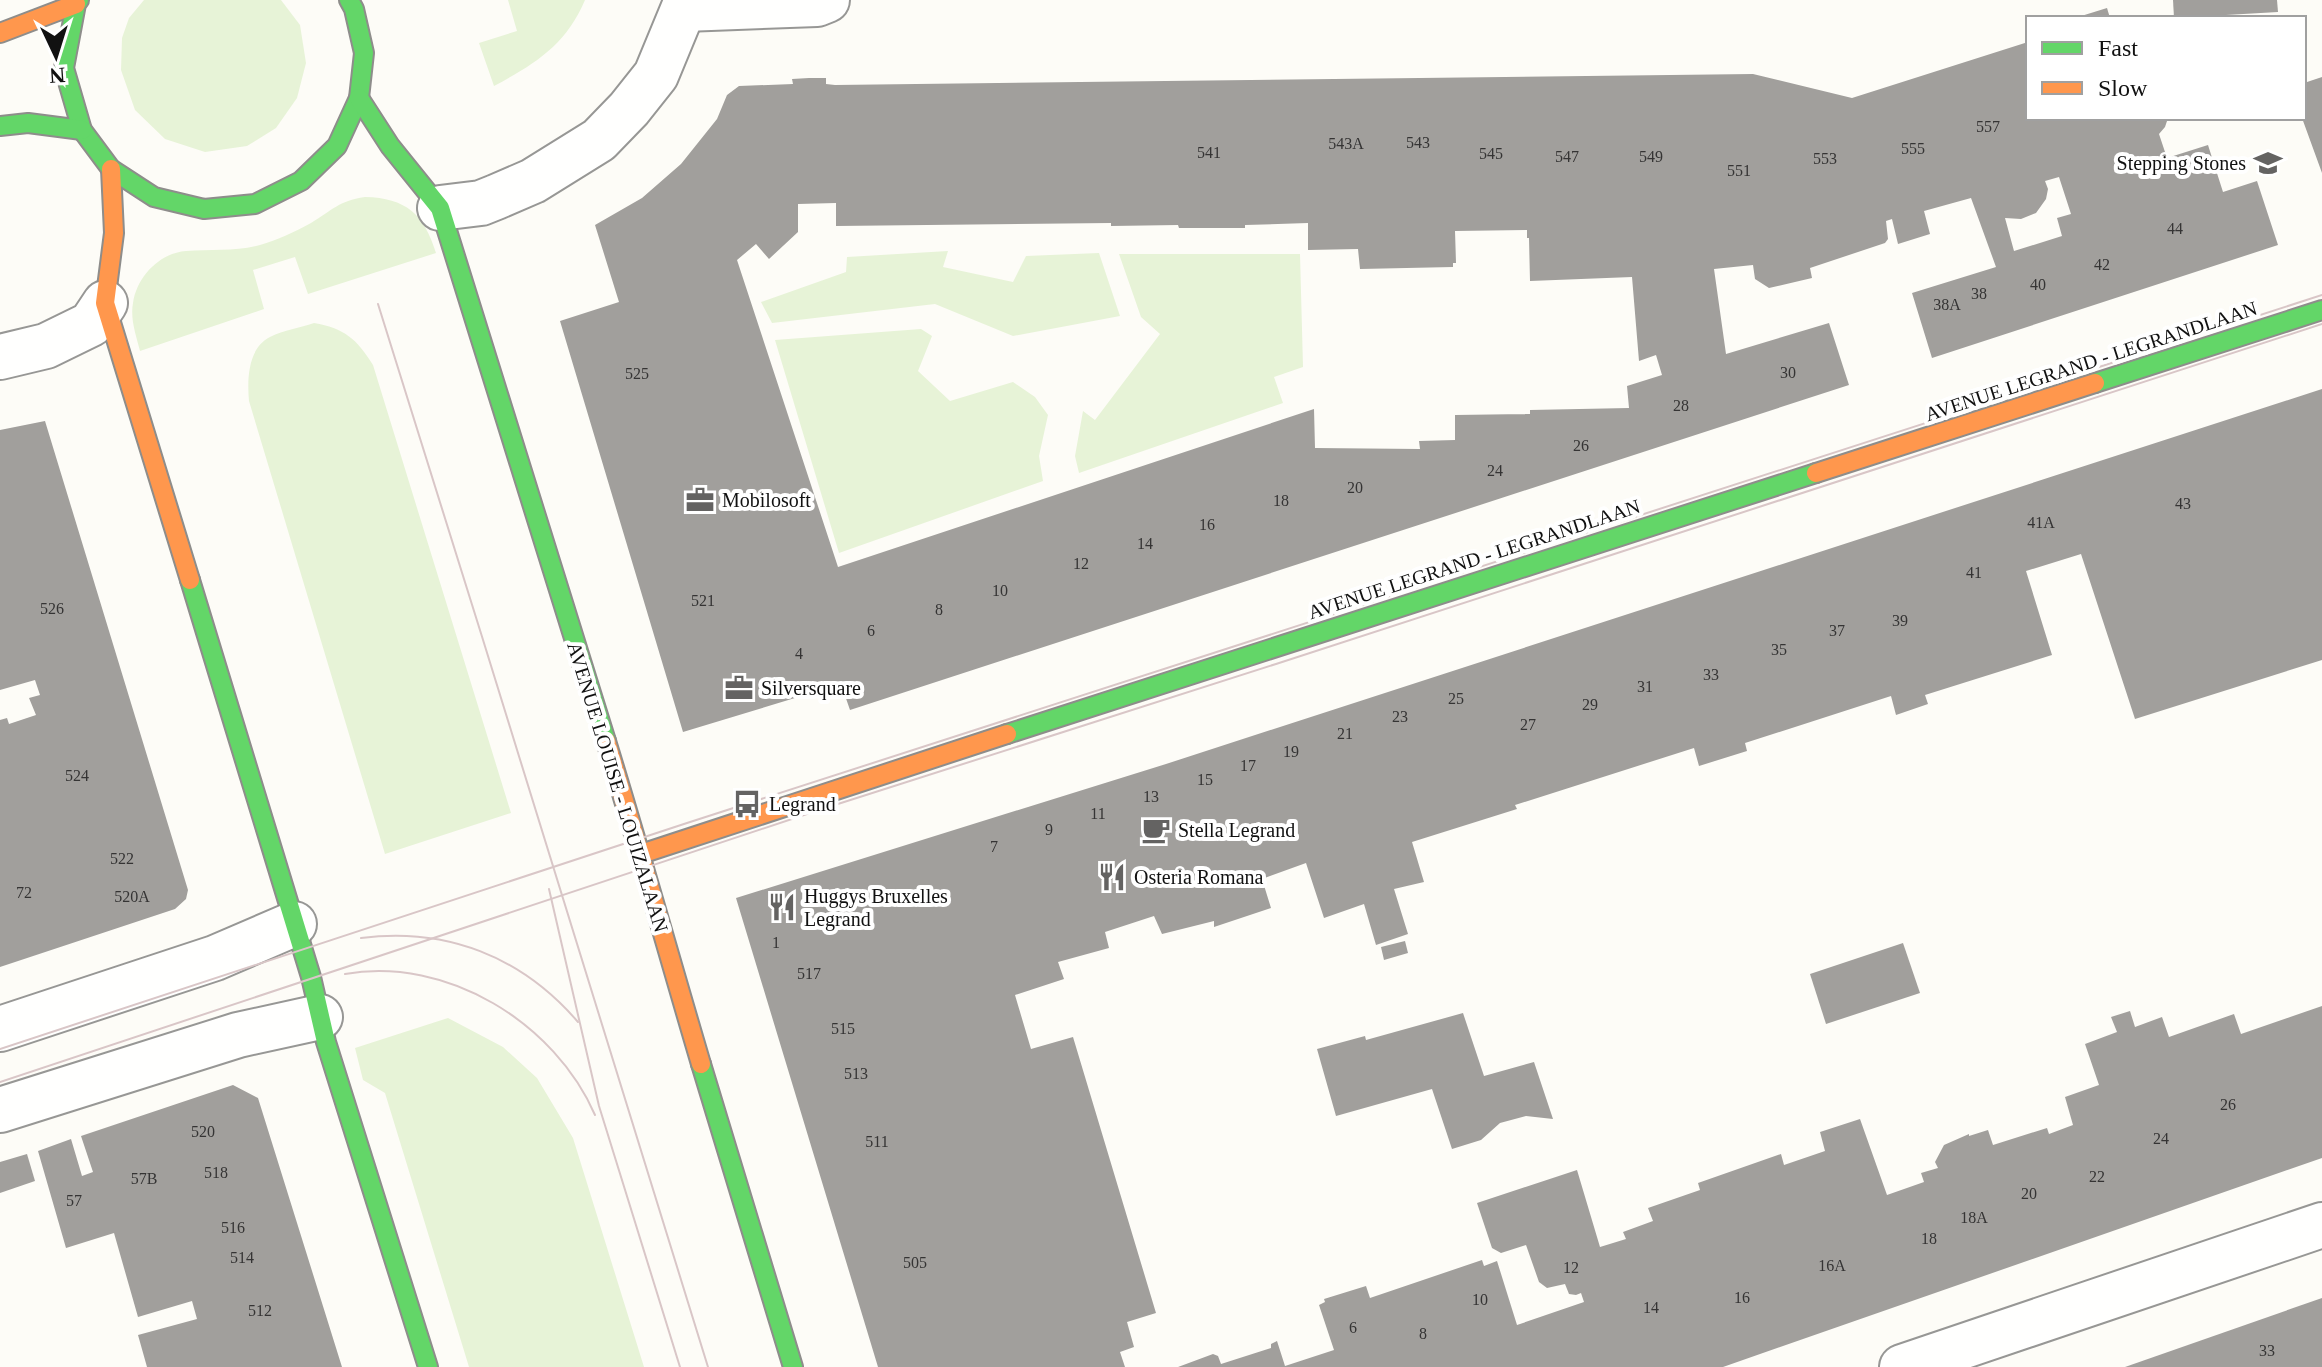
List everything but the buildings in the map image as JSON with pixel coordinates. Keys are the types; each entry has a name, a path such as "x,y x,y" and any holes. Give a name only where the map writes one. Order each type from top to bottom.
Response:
{"main road":[{"path":"77,2 64,68 82,130 111,169 154,197 204,209 255,204 301,181 337,146 359,98 364,53 349,0"},
{"path":"0,33 77,2"},
{"name":"AVENUE LOUISE - LOUIZALAAN","path":"359,98 390,146 440,208 641,854 662,934 793,1367"},
{"path":"0,126 28,123 82,130"},
{"path":"111,169 114,233 105,303 428,1367"},
{"name":"AVENUE LEGRAND - LEGRANDLAAN","path":"641,854 2322,310"}],"street":[{"path":"440,208 481,203 496,197 533,181 599,140 656,75 686,4 817,4 827,0"},
{"path":"0,357 46,346 91,324 105,303"},
{"path":"0,1029 215,958 294,924"},
{"path":"0,1110 238,1035 320,1017"},
{"path":"1902,1367 2322,1225"}],"green space":[{"path":"144,0 281,0 300,25 306,63 297,98 276,128 247,146 205,152 165,139 135,110 121,70 122,38 129,18"},
{"path":"508,0 585,0 569,29 548,52 494,86 479,43 517,31"},
{"path":"365,197 392,201 411,211 426,228 436,253 308,294 295,257 253,270 264,309 140,351 133,321 135,293 145,275 159,261 186,251 260,245 299,230 342,204"},
{"path":"948,251 943,267 1013,282 1026,256 1099,253 1120,316 1013,336 935,304 772,323 761,302 846,272 847,257"},
{"path":"1119,254 1300,254 1303,367 1274,377 1283,403 1079,473 1075,456 1083,411 1095,420 1160,334 1141,317"},
{"path":"314,323 349,336 373,365 511,813 385,854 249,401 250,365 257,349 270,337"},
{"path":"921,329 932,336 918,371 950,401 1013,382 1035,397 1048,415 1039,456 1043,481 839,553 775,340"},
{"path":"448,1018 503,1047 537,1078 573,1138 644,1367 469,1367 385,1093 363,1080 355,1048"}],"tram line":[{"path":"0,1049 687,823 2322,295"},
{"path":"378,304 708,1367"},
{"path":"0,1082 816,811 2322,324"},
{"path":"549,889 599,1106 680,1367"},
{"path":"361,938 423,937 480,951 532,979 578,1022"},
{"path":"345,974 383,971 421,976 458,986 493,1003 525,1025 553,1052 577,1082 595,1115"}],"traffic: fast":[{"path":"79,0 64,68 82,130 111,169 154,197 204,209 255,204 301,181 337,146 359,98 364,53 349,0"},
{"path":"359,98 390,146 440,208 606,741"},
{"path":"0,126 28,123 82,130"},
{"path":"2095,383 2322,310"},
{"path":"1007,734 1816,473"},
{"path":"190,580 311,977 326,1042 428,1367"},
{"path":"701,1064 793,1367"}],"traffic: slow":[{"path":"0,33 76,4"},
{"path":"111,169 114,233 105,303 190,580"},
{"path":"1816,473 2095,383"},
{"path":"641,854 1007,734"},
{"path":"606,741 701,1064"}],"place":[{"name":"Stepping Stones","path":"2268,163"},
{"name":"Mobilosoft","path":"700,500"},
{"name":"Silversquare","path":"739,688"},
{"name":"Legrand","path":"747,804"},
{"name":"Stella Legrand","path":"1156,830"},
{"name":"Osteria Romana","path":"1112,877"},
{"name":"Huggys Bruxelles Legrand","path":"782,907"}]}
